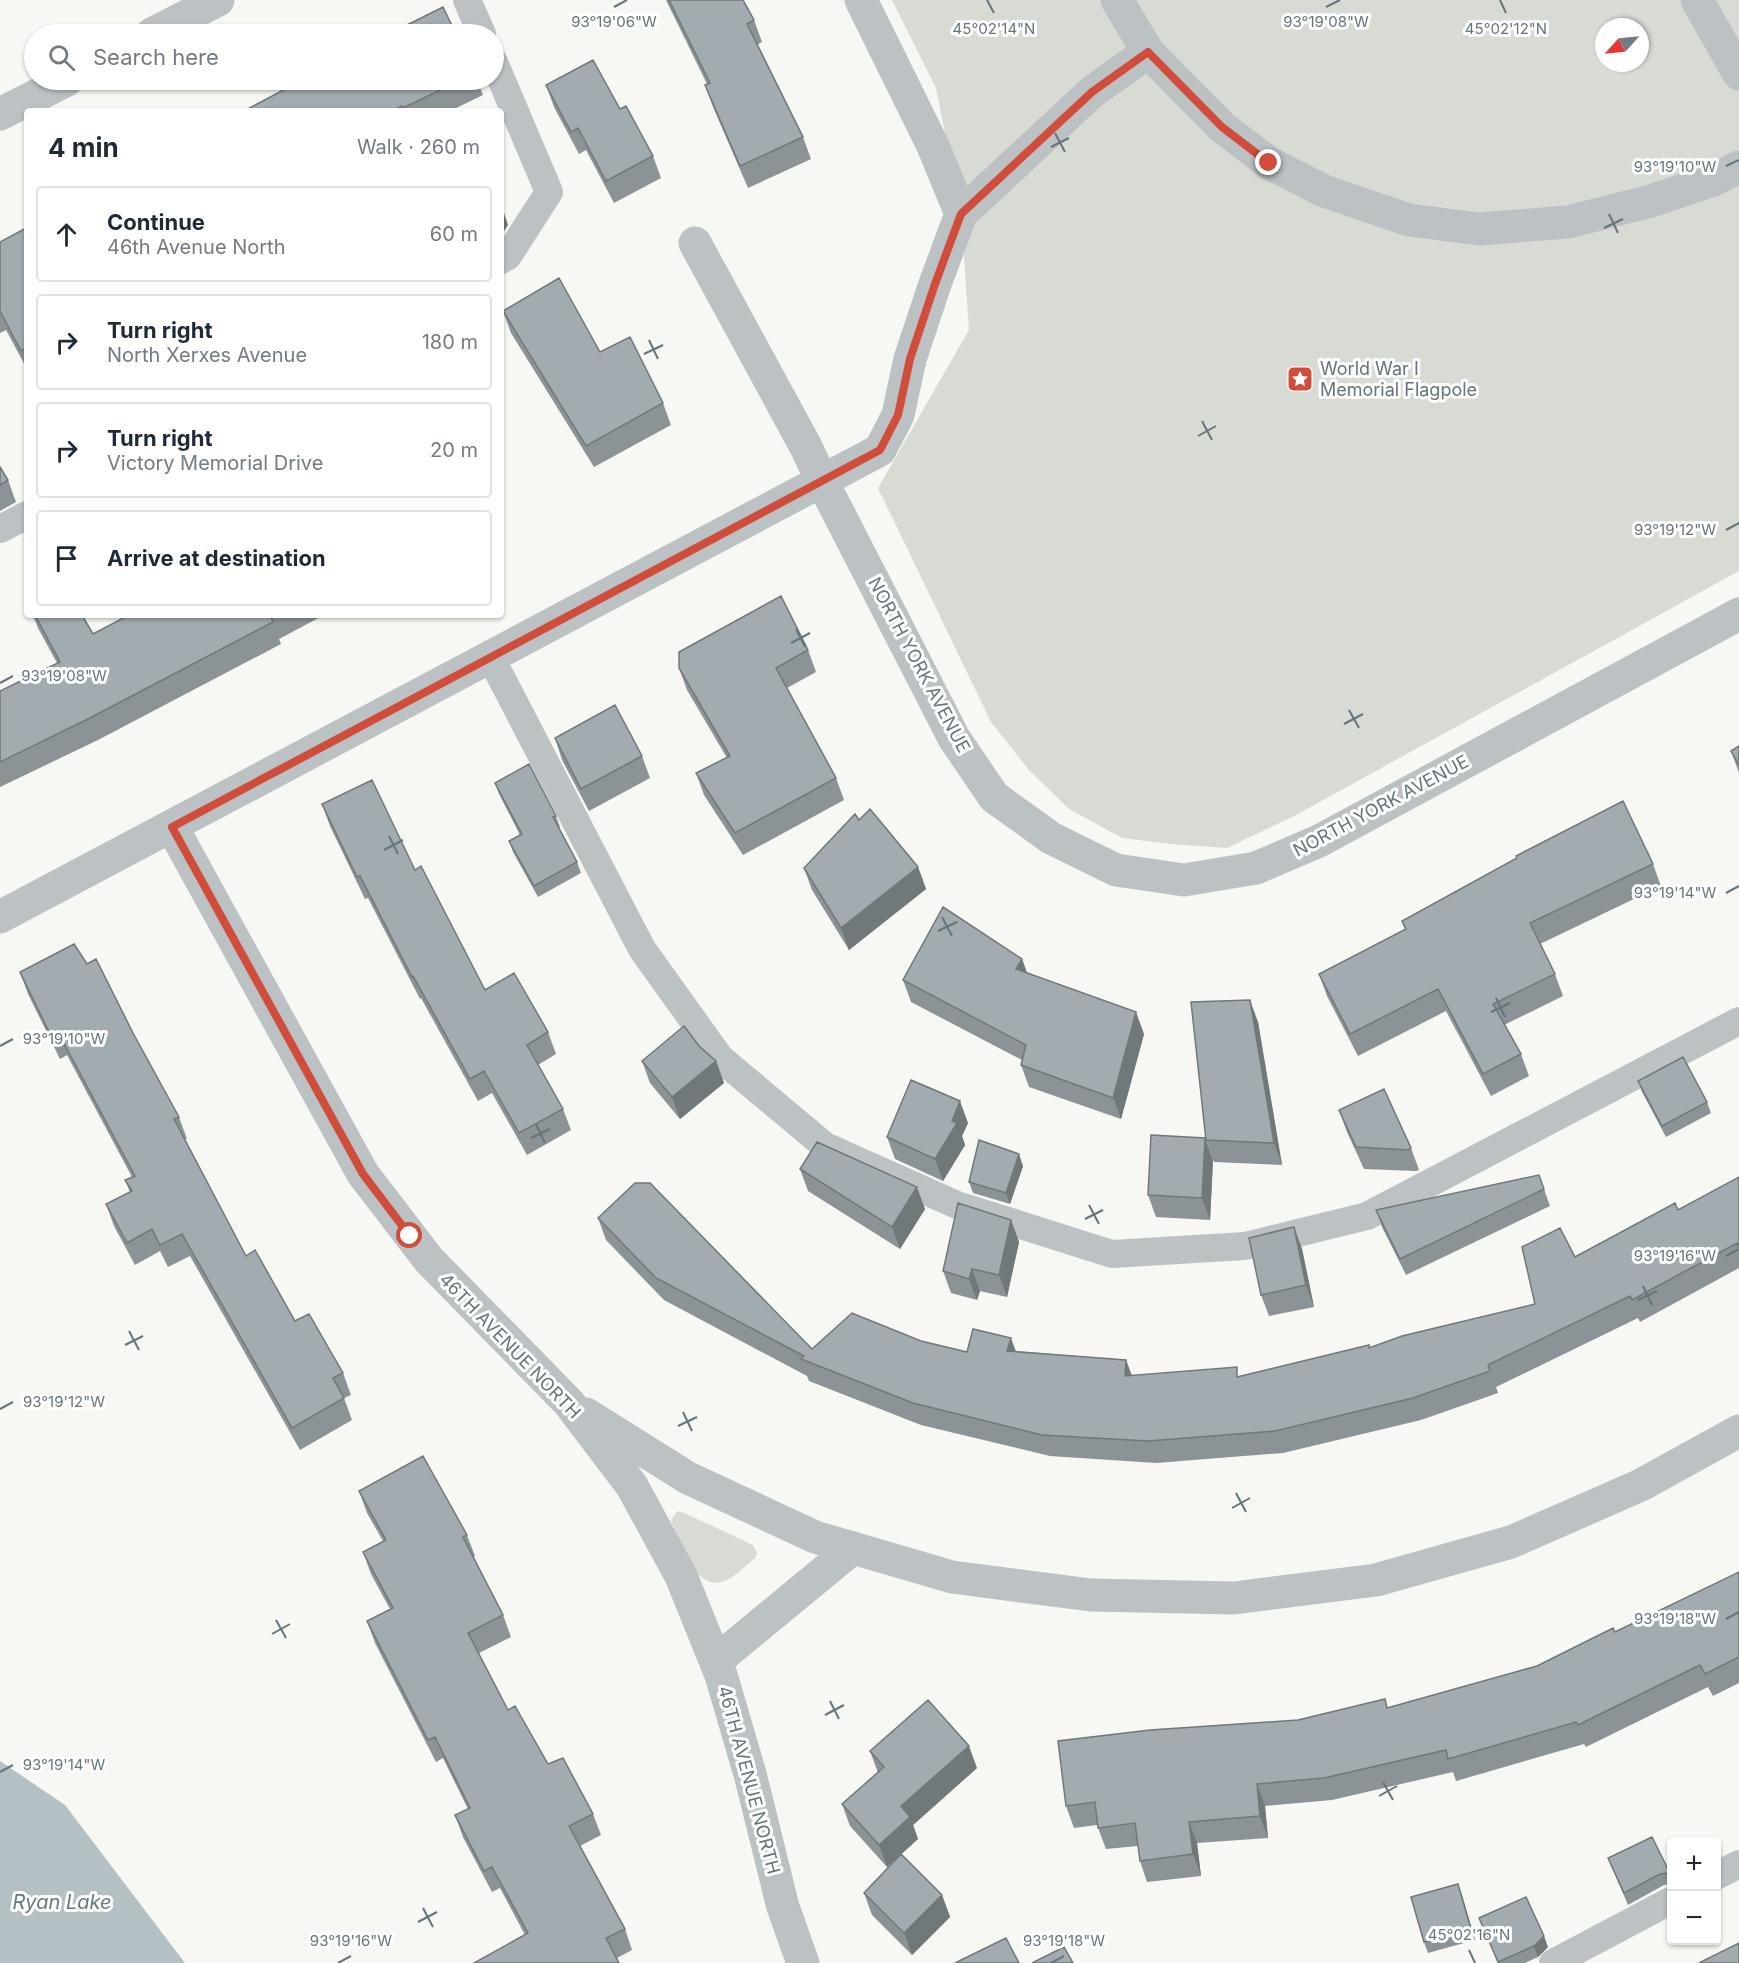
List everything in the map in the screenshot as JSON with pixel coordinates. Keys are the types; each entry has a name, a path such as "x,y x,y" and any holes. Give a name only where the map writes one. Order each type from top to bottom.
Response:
{"street":[{"path":"171,24 218,0"},
{"path":"861,0 933,146 961,214"},
{"path":"1117,0 1148,52 1222,127 1269,163 1324,191 1408,220 1479,229 1568,222 1651,201 1713,180 1739,167"},
{"path":"1696,0 1739,74"},
{"path":"0,917 880,450 898,415 910,359 961,214 1092,92 1148,52"},
{"path":"0,114 47,90"},
{"name":"NORTH YORK AVENUE","path":"695,243 806,447 954,738 994,797 1051,838 1116,870 1184,880 1256,868 1319,841 1739,614"},
{"name":"46TH AVENUE NORTH","path":"172,827 363,1174 429,1260 569,1403 632,1486 681,1575 716,1661 750,1774 783,1907 803,1963"},
{"path":"569,1403 688,1478 815,1537 952,1577 1092,1595 1234,1598 1376,1580 1511,1542 1641,1485 1739,1431"},
{"path":"716,1661 854,1548"}],"lane":[{"path":"467,0 478,24"},
{"path":"504,86 549,192 508,256 504,258"},
{"path":"0,529 24,517"},
{"path":"490,658 642,949 720,1058 825,1146 957,1205 1112,1254 1245,1246 1367,1216 1739,1021"},
{"path":"1721,1873 1739,1864"},
{"path":"1553,1963 1667,1902"}],"shaded area":[{"path":"892,0 1739,0 1739,571 1296,815 1227,848 1122,838 1069,809 1029,770 991,722 878,488 969,330 961,214 936,88"},
{"path":"680,1511 753,1545 757,1553 755,1558 727,1580 713,1582 705,1580 697,1573 672,1524 671,1520"}],"water":[{"name":"Ryan Lake","path":"0,1761 65,1805 185,1963 0,1963"}],"building":[{"path":"669,0 743,0 754,20 747,24 803,137 740,166 705,85 710,83"},
{"path":"443,7 451,24 409,24"},
{"path":"593,60 620,109 626,106 653,156 606,181 578,128 571,132 546,85"},
{"path":"283,90 440,90 403,108 402,106 398,108 250,108"},
{"path":"24,229 24,349 21,351 0,311 0,242"},
{"path":"559,278 600,352 630,337 663,403 586,446 504,310"},
{"path":"0,467 8,480 0,485"},
{"path":"781,596 808,650 776,668 836,778 735,833 696,773 730,756 679,668 679,652"},
{"path":"37,618 84,618 93,634 123,618 271,618 273,622 90,718 0,762 0,691 60,662"},
{"path":"615,705 642,756 581,789 555,738"},
{"path":"1739,746 1739,765 1731,751"},
{"path":"529,764 577,862 534,886 509,841 522,834 495,783"},
{"path":"372,780 415,870 421,866 485,990 514,973 548,1032 527,1045 563,1109 519,1133 484,1071 470,1079 412,977 360,876 357,877 322,804"},
{"path":"1623,801 1653,864 1530,923 1555,974 1493,1004 1521,1054 1483,1074 1438,989 1350,1034 1319,974 1406,929 1402,921 1517,858 1516,856"},
{"path":"870,809 918,867 841,928 804,868 855,814 859,820"},
{"path":"943,907 1022,959 1016,969 1136,1012 1113,1098 1021,1065 1026,1045 903,980"},
{"path":"74,944 87,964 96,959 179,1117 174,1119 246,1256 255,1250 295,1321 309,1314 343,1373 333,1378 344,1398 292,1428 182,1234 160,1245 152,1229 127,1243 106,1204 132,1191 125,1180 135,1176 59,1034 52,1038 20,972"},
{"path":"1250,1000 1274,1143 1206,1140 1191,1002"},
{"path":"684,1026 699,1046 716,1061 672,1097 642,1061"},
{"path":"1683,1057 1707,1102 1662,1126 1638,1081"},
{"path":"911,1080 960,1101 952,1121 957,1123 935,1159 887,1137"},
{"path":"1384,1089 1411,1148 1408,1150 1356,1147 1339,1110"},
{"path":"1151,1135 1205,1138 1202,1198 1148,1195"},
{"path":"979,1140 1019,1154 1006,1193 969,1182"},
{"path":"817,1142 917,1187 892,1227 800,1169"},
{"path":"1539,1175 1544,1189 1400,1259 1376,1210"},
{"path":"1739,1177 1739,1248 1737,1243 1632,1300 1630,1296 1488,1365 1490,1371 1413,1398 1275,1431 1148,1441 1042,1435 913,1403 801,1359 804,1356 656,1278 598,1218 635,1183 650,1183 812,1349 852,1313 921,1341 967,1352 973,1329 1011,1338 1007,1351 1126,1360 1125,1376 1237,1367 1237,1377 1369,1345 1369,1348 1402,1336 1535,1304 1522,1247 1560,1228 1575,1257 1675,1203 1678,1210"},
{"path":"958,1203 1011,1220 999,1275 972,1269 969,1279 943,1271"},
{"path":"1294,1227 1306,1285 1261,1295 1249,1238"},
{"path":"423,1456 467,1535 463,1537 503,1615 468,1633 508,1710 515,1706 548,1764 563,1758 593,1814 569,1826 625,1929 606,1938 619,1963 474,1963 528,1933 492,1867 484,1871 455,1815 470,1808 435,1737 428,1740 367,1621 393,1608 363,1552 386,1540 359,1491"},
{"path":"1739,1572 1739,1657 1705,1674 1700,1665 1578,1725 1576,1722 1448,1759 1446,1750 1324,1778 1257,1784 1260,1816 1189,1822 1193,1854 1140,1861 1135,1823 1098,1828 1095,1802 1066,1806 1058,1741 1150,1730 1298,1720 1385,1699 1387,1708 1537,1666 1613,1628 1615,1632"},
{"path":"928,1700 969,1746 901,1806 910,1817 879,1845 842,1804 884,1767 870,1751"},
{"path":"1652,1837 1667,1867 1667,1873 1660,1874 1624,1893 1608,1858"},
{"path":"901,1854 942,1895 904,1933 864,1893"},
{"path":"1458,1884 1471,1929 1424,1942 1411,1897"},
{"path":"1526,1897 1544,1936 1534,1946 1498,1962 1479,1918"},
{"path":"1006,1938 1019,1963 955,1963"},
{"path":"1739,1943 1739,1963 1699,1963"},
{"path":"1064,1947 1073,1963 1032,1963"}],"place":[{"name":"World War Ⅰ Memorial Flagpole","path":"1300,379"}],"route":[{"path":"410,1236 363,1174 172,827 880,450 898,415 910,359 961,214 1092,92 1148,52 1222,127 1269,163"}]}
